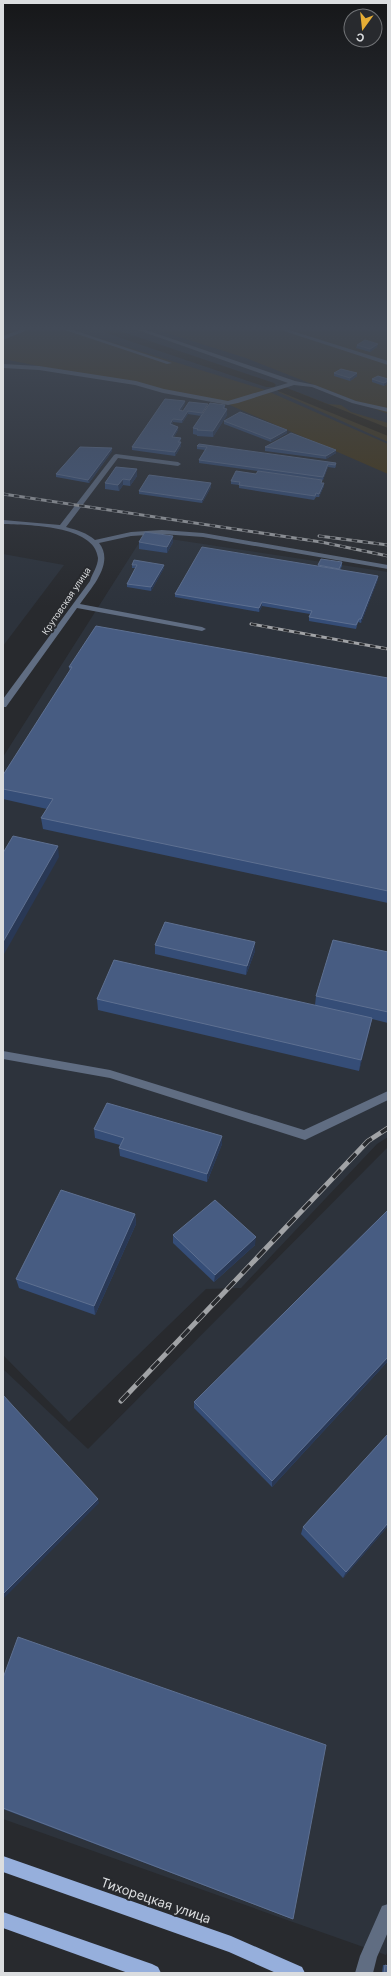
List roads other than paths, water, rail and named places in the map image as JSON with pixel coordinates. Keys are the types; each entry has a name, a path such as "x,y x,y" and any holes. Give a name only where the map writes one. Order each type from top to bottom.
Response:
{"main road":[{"name":"Тихорецкая улица","path":"3,1864 232,1944 296,1973"},
{"path":"3,1920 152,1973"}],"street":[{"path":"62,528 116,456 178,464"},
{"path":"3,522 62,528 79,532 96,542 131,534 162,532 203,535 388,567"},
{"name":"Крутовская улица","path":"3,705 93,580 99,567 101,556 96,542"},
{"path":"75,605 202,629"},
{"path":"3,1055 110,1074 305,1135 388,1095"},
{"path":"364,1973 369,1956 388,1912"}],"waterway":[{"path":"364,422 388,432"}],"railway":[{"path":"3,494 321,542 388,556"},
{"path":"319,536 388,545"},
{"path":"251,624 388,649"},
{"path":"121,1401 368,1141 388,1128"}]}
